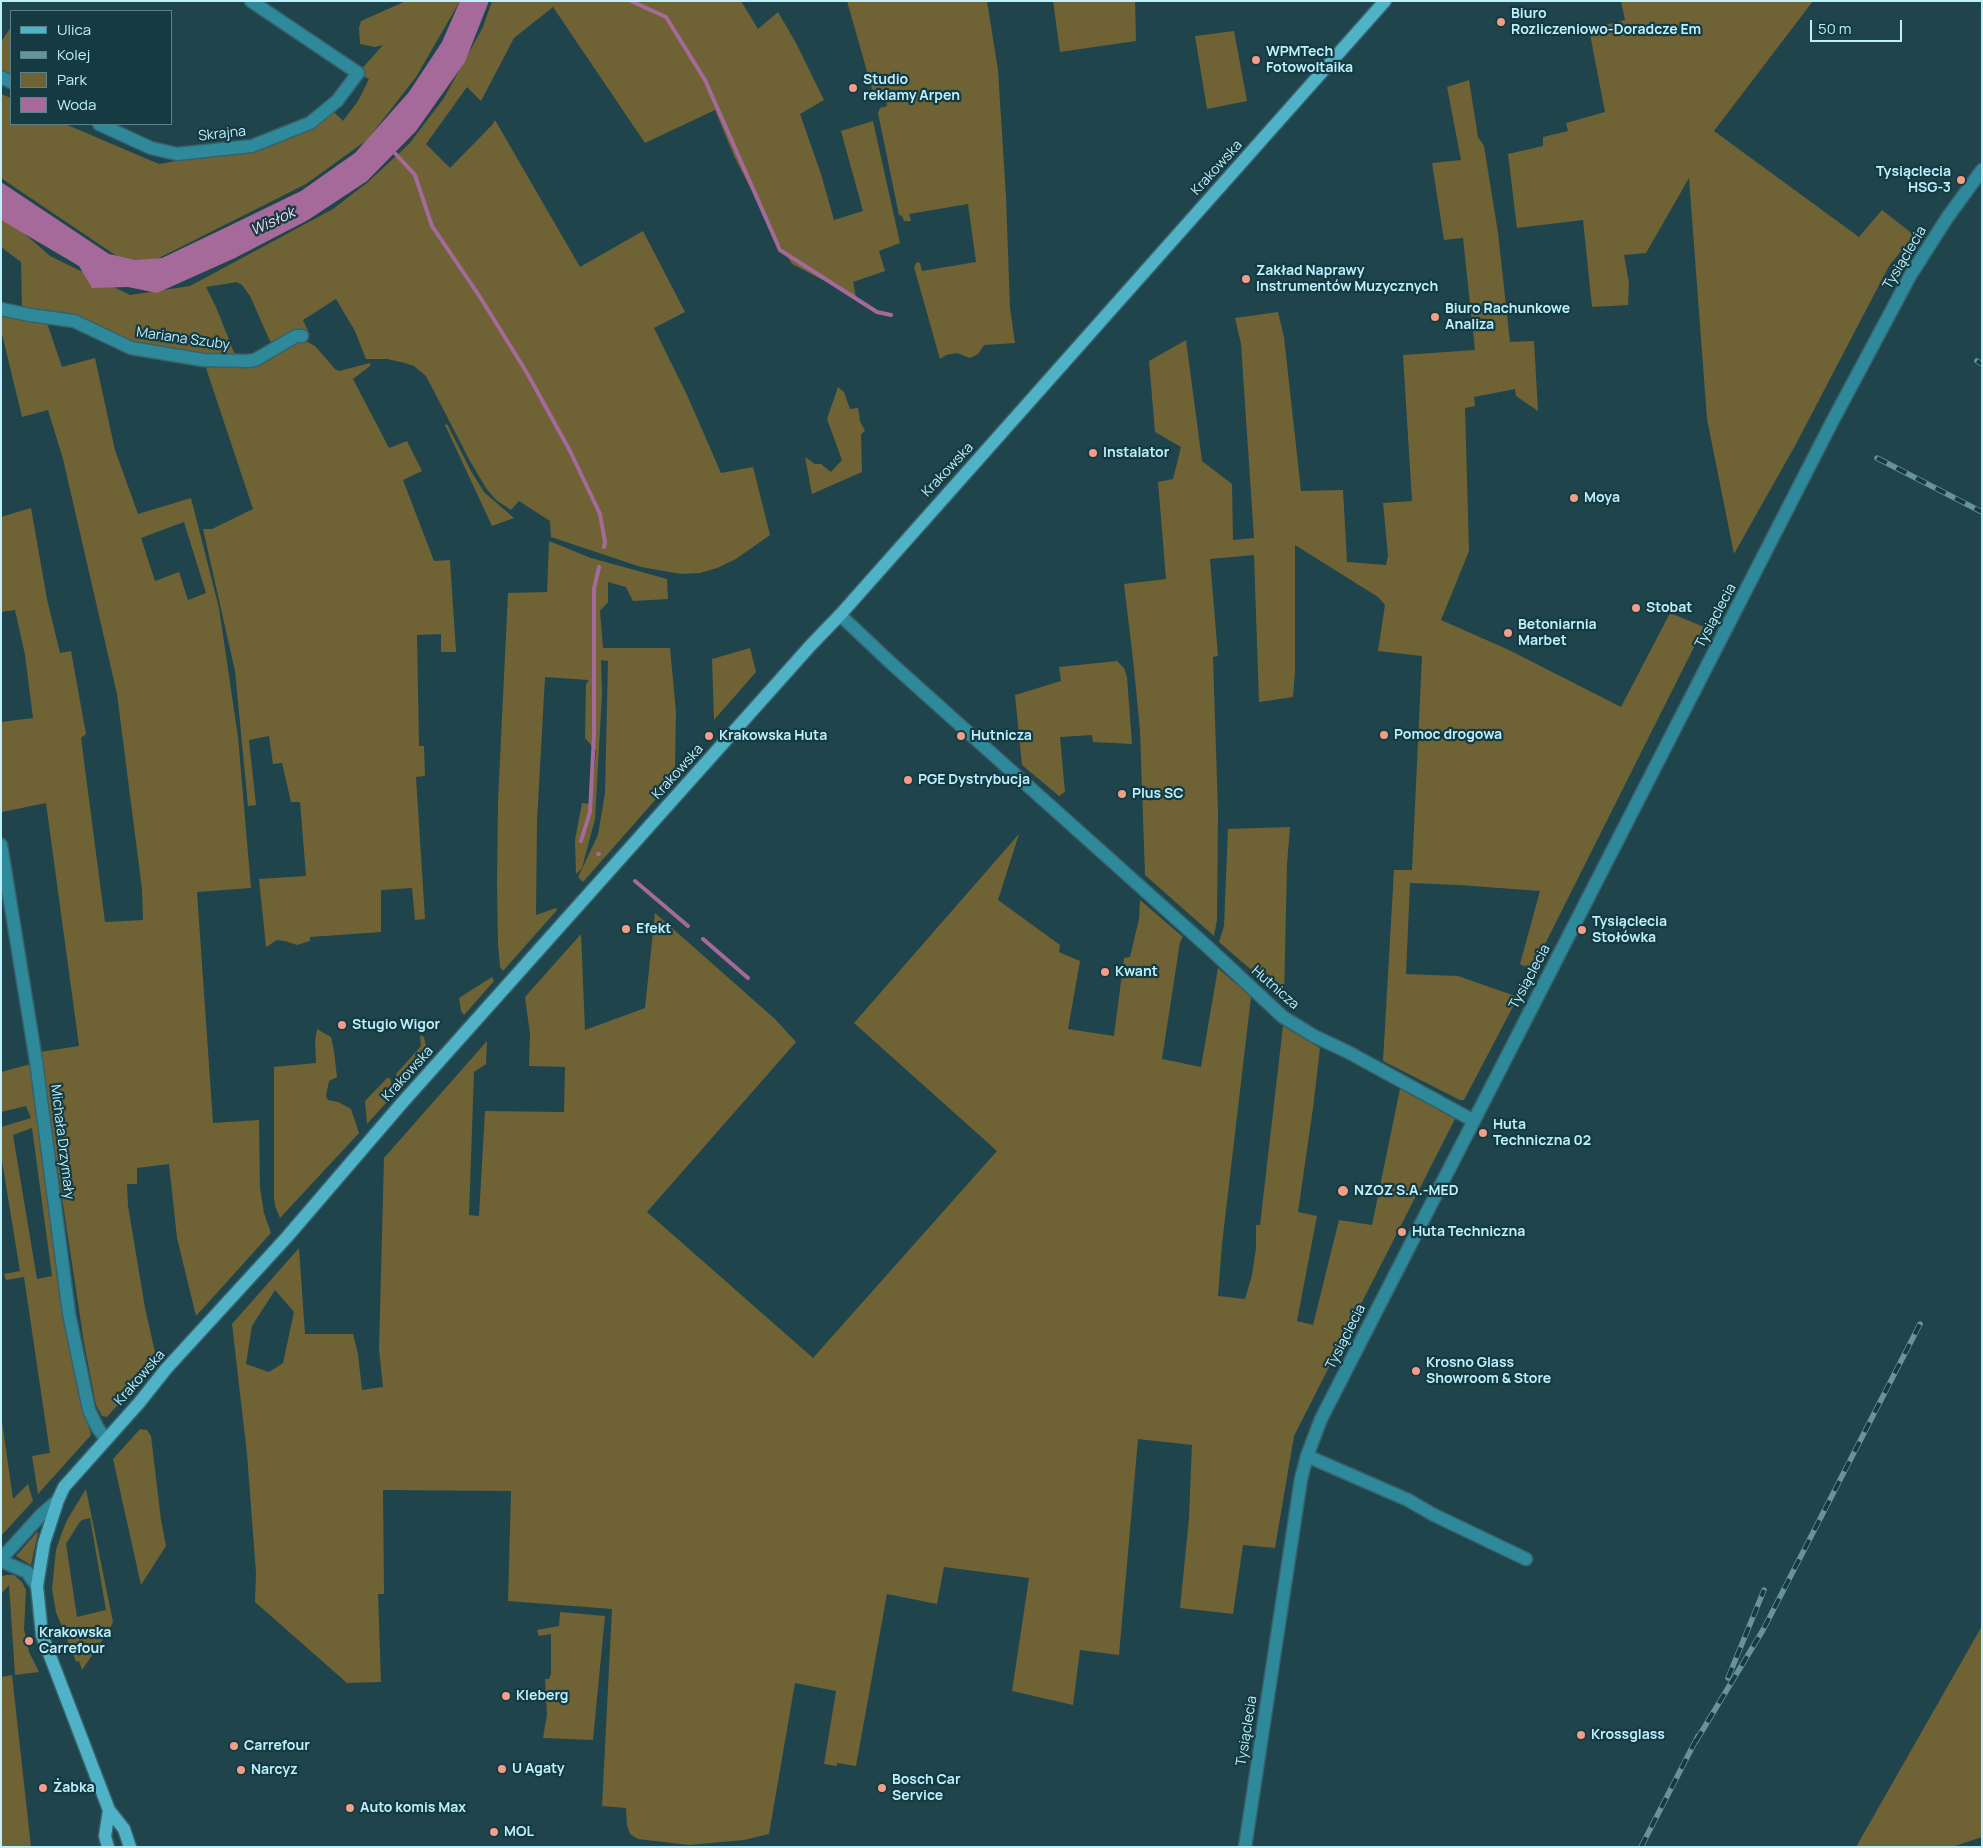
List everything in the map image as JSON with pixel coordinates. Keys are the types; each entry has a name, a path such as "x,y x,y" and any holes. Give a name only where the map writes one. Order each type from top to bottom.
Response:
{"main road":[{"name":"Krakowska","path":"130,1847 124,1829 109,1810 42,1635 37,1586 44,1543 64,1487 166,1370 287,1237 402,1103 840,615 937,503 1385,1"},
{"name":"Krakowska","path":"108,1847 106,1836 109,1810"}],"street":[{"name":"Skrajna","path":"102,125 151,148 177,154 252,146 310,123 337,101 358,73 251,1"},
{"name":"Tysiąclecia","path":"1245,1847 1300,1488 1307,1456 1321,1419 1832,422 1910,276 1947,218 1982,170"},
{"name":"Mariana Szuby","path":"1,309 30,316 74,321 131,348 203,360 248,362 255,360 296,336 302,336"},
{"name":"Hutnicza","path":"840,615 899,671 1210,948 1282,1017 1314,1036 1474,1120"},
{"name":"Michała Drzymały","path":"1,845 36,1061 69,1314 89,1410 97,1427 106,1439"},
{"path":"1307,1456 1408,1500 1434,1515 1526,1559"},
{"name":"Krakowska","path":"1,1560 41,1515 58,1500"},
{"path":"1,1560 27,1572 37,1586"}],"green space":[{"path":"406,1 460,1 416,77 367,140 306,184 153,261 124,261 1,178 1,94 10,98 10,125 67,125 159,164 252,148 332,110 343,121 358,101 369,79 358,73 383,45 375,47 360,44 359,28 361,21"},
{"path":"492,1 741,1 758,29 778,12 796,43 824,100 800,114 821,174 834,220 863,211 841,131 873,121 900,243 879,251 885,271 853,282 856,297 792,264 778,242 734,156 715,110 645,143 553,7 514,38 481,101 467,87 426,144 450,168 495,120 580,267 643,231 685,312 654,328 687,395 721,473 753,467 770,535 736,559 717,568 700,573 681,574 641,567 551,537 550,521 519,501 511,510 496,500 486,488 470,461 426,376 414,366 405,363 387,359 366,359 355,331 336,299 303,320 310,335 293,335 276,343 270,341 250,296 242,285 237,282 206,287 237,360 158,350 22,310 21,262 1,247 1,220 16,226 50,256 130,295 190,286 333,209 368,182 409,144 444,98 483,27"},
{"path":"847,1 987,1 998,70 1006,197 1010,308 1015,343 984,345 978,354 970,358 957,353 946,355 940,359 914,267 917,262 920,263 922,271 976,262 968,204 909,214 911,221 904,221 902,216 899,215 878,113 880,108 887,106 884,91 876,93 872,89"},
{"path":"1053,1 1135,1 1136,41 1060,52"},
{"path":"1621,1 1813,1 1714,131 1859,237 1882,210 1914,235 1889,266 1796,444 1734,554 1707,419 1689,178 1646,253 1624,255 1629,283 1628,305 1592,307 1583,220 1517,228 1508,154 1543,146 1543,137 1568,131 1566,123 1605,112 1589,29 1625,20"},
{"path":"10,28 10,79 1,75 1,42"},
{"path":"1234,31 1247,101 1207,109 1195,36"},
{"path":"1469,80 1478,137 1484,146 1498,233 1510,342 1534,341 1538,411 1516,396 1515,389 1474,397 1475,406 1465,408 1469,551 1441,620 1509,650 1621,707 1670,613 1704,627 1532,970 1520,964 1540,891 1410,883 1406,974 1458,976 1518,997 1464,1100 1460,1100 1383,1061 1394,870 1412,870 1422,656 1378,651 1385,605 1378,597 1295,545 1295,671 1293,697 1259,702 1254,555 1210,559 1218,656 1213,657 1218,812 1217,920 1214,936 1145,875 1140,730 1124,584 1166,579 1158,482 1173,479 1181,447 1155,432 1149,361 1186,340 1202,461 1232,484 1233,540 1254,538 1241,344 1235,318 1278,312 1284,337 1301,491 1343,490 1347,562 1386,565 1388,556 1383,503 1412,501 1403,355 1475,350 1463,238 1444,240 1432,163 1461,160 1447,87"},
{"path":"3,314 46,320 62,367 95,358 115,450 138,514 191,498 219,608 238,737 251,888 197,892 213,1123 259,1120 260,1188 264,1213 271,1233 196,1316 177,1238 169,1164 137,1168 137,1184 127,1184 128,1206 145,1308 157,1361 107,1417 102,1416 96,1405 84,1343 40,1052 79,1046 46,803 2,812 1,809 1,722 33,718 25,655 15,610 1,612 1,517 31,508 47,599 60,653 71,651 86,734 81,738 105,922 143,920 142,889 117,694 63,459 48,410 22,417 2,334 1,317","holes":["184,522 206,593 188,600 179,572 155,581 141,538"]},
{"path":"300,338 315,346 335,369 339,371 370,363 370,366 353,379 389,448 407,441 422,471 403,480 434,561 450,560 456,652 441,652 441,634 417,635 419,746 424,746 425,776 416,777 425,919 415,920 412,888 381,890 381,932 310,937 310,941 297,945 277,940 266,947 259,879 306,876 300,802 291,802 282,763 273,764 269,736 249,740 256,805 248,806 235,671 203,529 212,529 253,509 204,362 238,364"},
{"path":"838,387 844,392 850,409 858,408 860,421 865,431 861,434 862,472 812,494 805,457 815,464 821,464 831,472 842,460 827,419"},
{"path":"447,424 484,492 514,518 492,526 445,425"},
{"path":"549,541 591,558 667,579 668,599 633,601 626,587 608,582 608,602 600,611 603,648 670,648 676,712 675,765 678,774 583,882 578,877 598,835 605,793 608,661 601,660 602,694 595,819 582,868 576,874 575,840 582,803 591,804 596,751 585,738 586,684 589,680 545,677 537,821 536,915 556,908 557,910 503,971 500,967 498,944 498,801 508,593 547,592"},
{"path":"750,648 756,672 714,720 712,659"},
{"path":"1117,661 1124,668 1127,677 1132,744 1093,742 1092,735 1060,737 1065,792 1059,796 1022,765 1015,695 1061,681 1059,667"},
{"path":"1290,827 1287,864 1284,998 1219,942 1224,926 1228,829"},
{"path":"1019,834 998,900 1060,945 1059,952 1080,961 1068,1029 1114,1036 1124,958 1130,957 1139,919 1140,900 1183,937 1180,942 1162,1059 1201,1067 1218,968 1251,997 1222,1244 1218,1296 1245,1299 1252,1275 1256,1248 1256,1225 1260,1225 1283,1026 1320,1048 1298,1212 1317,1216 1297,1321 1313,1325 1339,1220 1372,1225 1400,1089 1455,1119 1294,1436 1275,1548 1243,1545 1233,1614 1180,1608 1189,1518 1192,1445 1138,1439 1119,1655 1080,1650 1073,1705 1012,1691 1029,1578 944,1567 937,1604 887,1594 856,1766 837,1763 837,1766 824,1764 836,1691 795,1683 769,1834 744,1840 689,1845 638,1839 630,1834 627,1825 626,1808 602,1806 612,1609 508,1601 511,1491 383,1490 384,1594 378,1594 381,1682 347,1683 255,1602 256,1573 247,1454 232,1324 299,1248 305,1334 353,1334 358,1354 362,1390 383,1387 379,1349 384,1158 487,1041 486,1064 474,1072 469,1215 479,1216 485,1111 564,1112 565,1067 529,1066 530,1034 525,997 581,934 585,1030 645,1008 655,913 775,1019 796,1042 647,1212 813,1358 997,1151 854,1023","holes":["275,1290 294,1312 283,1363 269,1372 246,1364 252,1326"]},
{"path":"492,977 494,981 464,1015 461,1011 459,998"},
{"path":"317,1029 331,1037 334,1051 337,1077 329,1081 326,1096 328,1100 338,1102 351,1109 359,1133 280,1218 274,1198 274,1067 316,1063 315,1041"},
{"path":"420,1035 424,1037 428,1056 402,1086 398,1087 396,1074 421,1046"},
{"path":"31,1064 85,1413 91,1435 38,1494 32,1456 50,1453 24,1277 6,1280 4,1274 20,1271 1,1155 1,1127 31,1118 26,1106 1,1112 1,1072","holes":["32,1128 52,1276 37,1279 13,1135"]},
{"path":"387,1078 390,1078 394,1094 367,1124 365,1101"},
{"path":"1,1415 13,1499 28,1484 33,1501 1,1536"},
{"path":"140,1429 147,1430 151,1436 166,1546 141,1585 113,1459"},
{"path":"86,1489 113,1622 82,1670 79,1661 76,1662 56,1612 52,1589 56,1550 67,1520","holes":["90,1518 106,1610 77,1617 66,1544 79,1523"]},
{"path":"38,1533 31,1565 16,1556"},
{"path":"14,1575 22,1582 26,1590 24,1629 29,1652 39,1672 15,1675 9,1585 1,1594 1,1577"},
{"path":"560,1612 605,1616 593,1740 543,1738 547,1715 545,1679 549,1679 551,1674 551,1634 539,1636 537,1630 559,1626"},
{"path":"1982,1626 1982,1837 1952,1847 1856,1847"},
{"path":"12,1675 31,1847 1,1847 1,1677"}],"water":[{"name":"Wisłok","path":"460,1 489,1 465,62 416,131 367,181 308,220 235,258 157,293 128,287 92,288 79,266 1,220 1,182 109,254 135,260 162,258 301,191 355,153 409,92 442,42"}],"waterway":[{"path":"631,1 666,17 705,80 780,250 877,312 891,315"},
{"path":"392,150 415,175 432,226 480,297 527,373 570,451 600,514 605,542 604,547"},
{"path":"581,841 590,812 594,735 594,589 599,567"},
{"path":"635,881 688,926"},
{"path":"703,939 748,978"}],"railway":[{"path":"1977,361 1982,364"},
{"path":"1877,458 1982,512"},
{"path":"1696,1741 1763,1630 1920,1324"},
{"path":"1728,1678 1764,1590"},
{"path":"1641,1847 1698,1736"}],"place":[{"name":"Biuro Rozliczeniowo-Doradcze Em","path":"1501,22"},
{"name":"WPMTech Fotowoltaika","path":"1256,60"},
{"name":"Studio reklamy Arpen","path":"853,88"},
{"name":"Tysiąclecia HSG-3","path":"1961,180"},
{"name":"Zakład Naprawy Instrumentów Muzycznych","path":"1246,279"},
{"name":"Biuro Rachunkowe Analiza","path":"1435,317"},
{"name":"Instalator","path":"1093,453"},
{"name":"Moya","path":"1574,498"},
{"name":"Stobat","path":"1636,608"},
{"name":"Betoniarnia Marbet","path":"1508,633"},
{"name":"Pomoc drogowa","path":"1384,735"},
{"name":"Krakowska Huta","path":"709,736"},
{"name":"Hutnicza","path":"961,736"},
{"name":"PGE Dystrybucja","path":"908,780"},
{"name":"Plus SC","path":"1122,794"},
{"name":"Efekt","path":"626,929"},
{"name":"Tysiąclecia Stołówka","path":"1582,930"},
{"name":"Kwant","path":"1105,972"},
{"name":"Stugio Wigor","path":"342,1025"},
{"name":"Huta Techniczna 02","path":"1483,1133"},
{"name":"NZOZ S.A.-MED","path":"1343,1191"},
{"name":"Huta Techniczna","path":"1402,1232"},
{"name":"Krosno Glass Showroom & Store","path":"1416,1371"},
{"name":"Krakowska Carrefour","path":"29,1641"},
{"name":"Kleberg","path":"506,1696"},
{"name":"Krossglass","path":"1581,1735"},
{"name":"Carrefour","path":"234,1746"},
{"name":"U Agaty","path":"502,1769"},
{"name":"Narcyz","path":"241,1770"},
{"name":"Żabka","path":"43,1788"},
{"name":"Bosch Car Service","path":"882,1788"},
{"name":"Auto komis Max","path":"350,1808"},
{"name":"MOL","path":"494,1832"}]}
